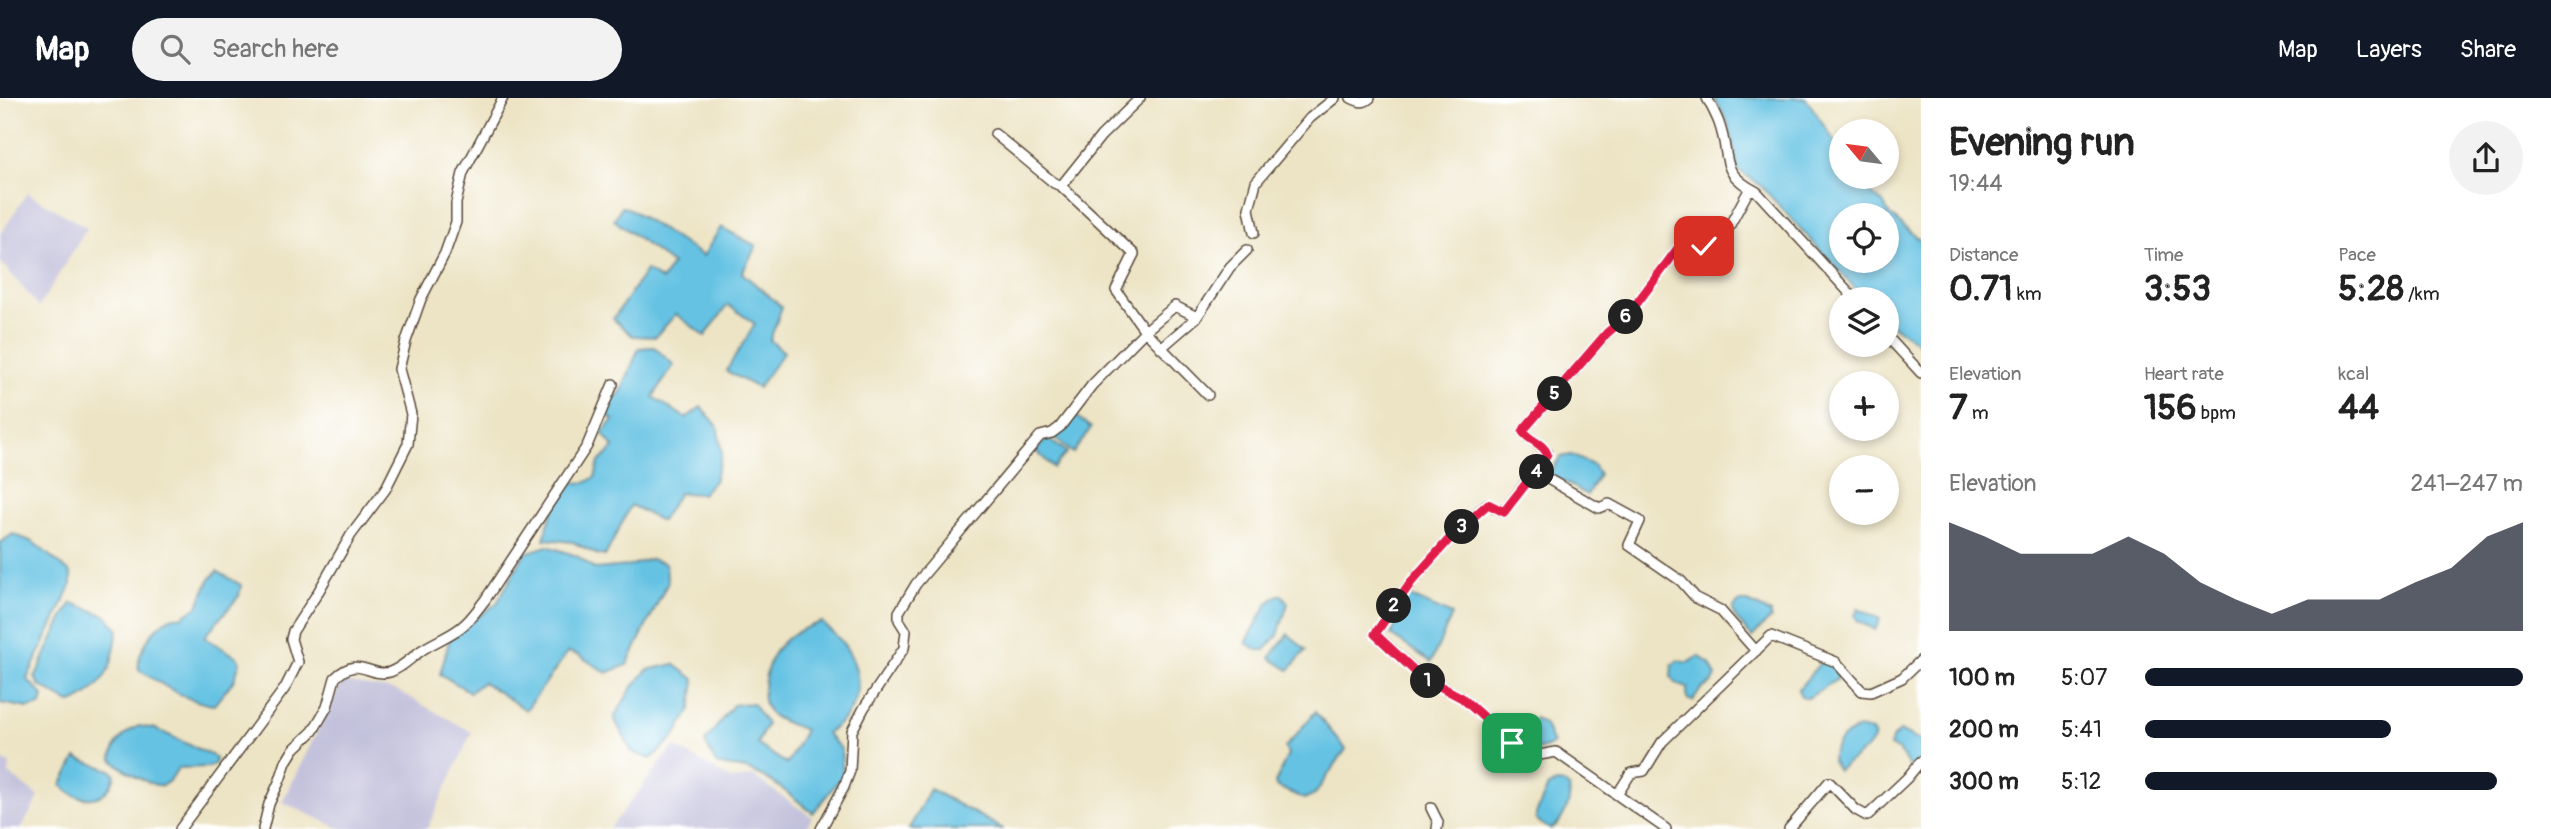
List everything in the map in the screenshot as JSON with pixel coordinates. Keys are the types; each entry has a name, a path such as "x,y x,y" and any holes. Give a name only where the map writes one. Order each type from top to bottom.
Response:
{"street":[{"path":"180,829 285,688 298,665 291,639 293,631 351,534 385,491 403,458 411,431 411,414 399,369 405,341 421,299 454,229 456,203 463,173 503,98"},
{"path":"1061,186 1101,136 1140,98"},
{"path":"1254,233 1249,209 1256,182 1310,118 1335,98"},
{"path":"1351,98 1366,102 1370,98"},
{"path":"1707,98 1720,125 1728,169 1736,179 1757,192 1776,211 1844,287"},
{"path":"995,134 1061,186 1134,254 1116,290 1145,331 1208,395"},
{"path":"1666,829 1556,752 1534,756 1522,752 1462,698 1419,675 1375,634 1412,581 1452,536 1488,504 1504,512 1527,481 1534,476 1547,452 1523,432 1525,428 1607,333 1628,315 1679,247 1690,243 1713,247 1719,245 1750,188"},
{"path":"1161,348 1197,317 1230,267 1247,250"},
{"path":"821,829 850,771 852,731 904,648 906,631 899,620 899,612 916,584 1040,436 1052,433 1060,427 1092,385 1145,331 1175,306 1197,317"},
{"path":"1899,349 1921,373"},
{"path":"263,829 269,804 286,762 294,749 313,731 327,707 335,678 349,667 384,673 396,669 425,648 461,628 470,619 587,446 613,384"},
{"path":"1534,476 1541,475 1599,508 1609,503 1640,521 1629,545 1681,581 1696,598 1720,610 1756,651"},
{"path":"1617,795 1631,773 1644,771 1662,742 1771,636 1836,662 1862,691 1871,692 1902,678 1921,660"},
{"path":"1789,829 1829,782 1856,810 1867,816 1908,778 1921,761"},
{"path":"1431,808 1438,822 1437,829"}],"shaded area":[{"path":"27,193 87,228 39,307 0,261 0,235"},
{"path":"342,682 396,690 472,732 427,829 341,829 282,802"},
{"path":"674,746 732,780 753,776 812,817 805,829 609,829"},
{"path":"0,760 10,764 9,774 39,797 21,829 0,829"}],"water":[{"path":"1714,98 1806,98 1829,133 1829,189 1867,189 1883,203 1829,203 1829,260 1761,186 1738,170 1729,125"},
{"path":"621,207 628,208 703,256 721,227 756,246 742,273 782,307 770,340 784,352 758,388 726,371 755,324 728,305 705,336 676,314 655,337 633,336 613,319 646,270 662,280 672,264 614,220"},
{"path":"1899,223 1921,241 1921,347 1899,330 1899,287 1854,287 1841,273 1899,273"},
{"path":"654,347 674,365 653,397 686,418 701,407 717,425 722,454 714,481 702,494 679,493 661,521 631,505 605,556 573,542 544,539 554,508 566,488 572,482 585,483 595,477 599,462 614,448 602,433 613,420 605,412 606,403 621,392 639,348"},
{"path":"1072,413 1091,428 1073,453 1055,438"},
{"path":"1046,438 1067,452 1054,468 1036,451"},
{"path":"1571,455 1593,465 1599,474 1587,495 1549,473 1561,457"},
{"path":"13,534 33,542 71,573 71,586 27,679 43,695 41,705 28,708 0,703 0,543"},
{"path":"547,546 577,556 595,569 629,566 650,559 665,563 668,582 627,665 607,673 568,652 526,710 483,682 470,692 440,674 450,638 497,603 525,553"},
{"path":"217,571 241,585 239,596 204,637 237,657 240,662 234,680 214,705 194,700 165,686 139,670 139,662 151,635 165,621 181,617 198,606 208,582"},
{"path":"1282,595 1288,603 1278,635 1265,650 1258,650 1246,643 1268,603"},
{"path":"1407,595 1452,615 1431,662 1391,635"},
{"path":"1739,602 1748,602 1771,613 1771,618 1752,637 1734,616 1733,608"},
{"path":"72,603 107,616 118,629 106,675 85,696 70,703 39,685 35,677"},
{"path":"1858,608 1880,619 1875,630 1858,621 1855,616"},
{"path":"822,622 842,642 850,655 855,667 857,692 847,715 826,733 841,749 843,775 813,813 783,789 758,774 716,764 705,742 733,705 752,703 767,724 757,744 787,764 805,730 777,719 770,713 764,697 766,673 781,644 798,631"},
{"path":"1288,634 1306,650 1289,670 1270,658"},
{"path":"1699,656 1710,664 1716,676 1712,683 1701,689 1693,701 1687,699 1687,688 1677,684 1671,677 1672,665 1678,660 1687,663"},
{"path":"1823,659 1839,669 1836,680 1808,698 1801,696 1798,690"},
{"path":"674,664 695,680 691,709 674,737 651,759 632,752 614,718 631,689 647,670"},
{"path":"1315,712 1346,749 1315,794 1304,799 1276,786 1275,783 1288,754 1285,748"},
{"path":"1535,718 1545,725 1553,744 1535,750 1518,743 1521,732"},
{"path":"139,726 156,729 215,757 216,762 210,767 178,768 170,780 162,785 144,780 112,759 120,739"},
{"path":"1858,729 1872,731 1875,737 1866,749 1838,770 1831,760 1835,749 1840,740"},
{"path":"1900,731 1915,739 1921,739 1921,758 1915,766 1909,766 1899,751 1890,746 1892,739"},
{"path":"76,758 111,770 115,775 100,796 77,796 61,785"},
{"path":"1557,783 1569,787 1569,798 1563,817 1550,829 1536,820 1536,814 1548,786"},
{"path":"930,789 1003,829 909,829"}],"route":[{"path":"1512,743 1462,698 1419,675 1375,634 1412,581 1452,536 1488,504 1504,512 1527,481 1534,476 1547,454 1545,449 1523,432 1525,428 1607,333 1628,315 1679,247 1684,243 1704,246"}]}
